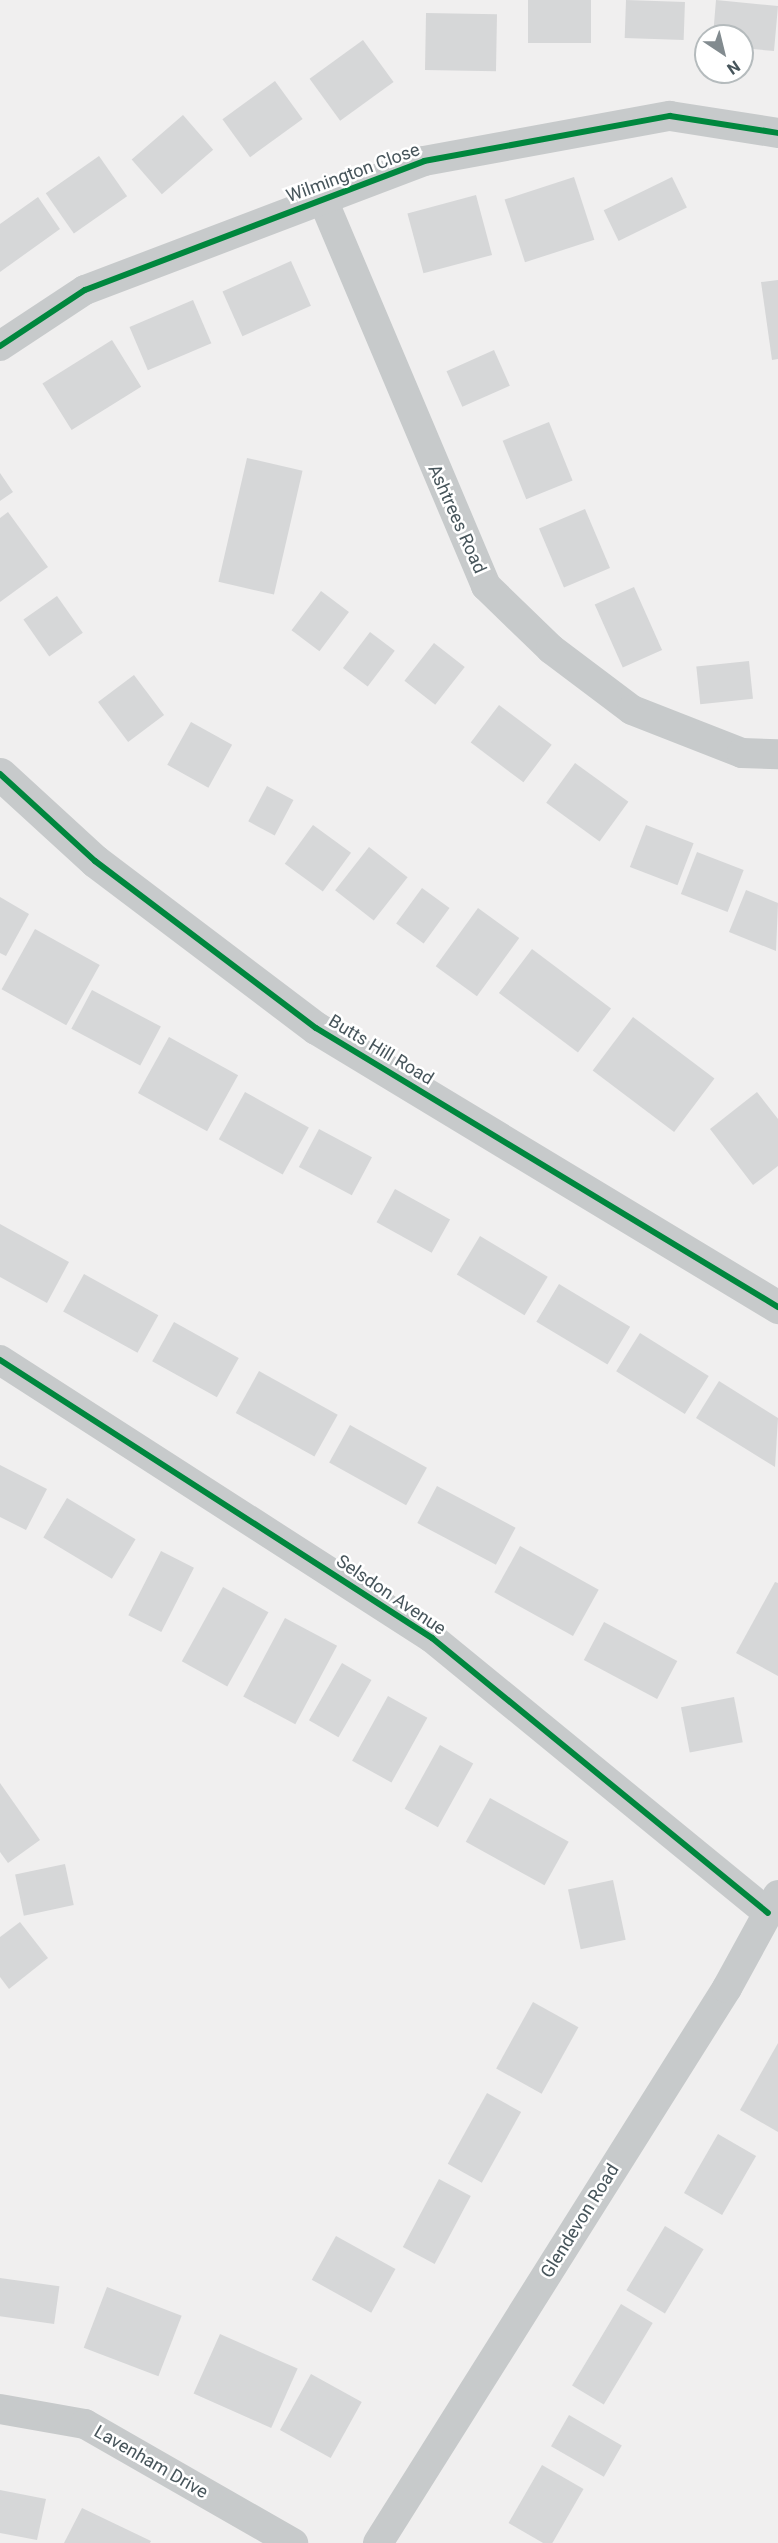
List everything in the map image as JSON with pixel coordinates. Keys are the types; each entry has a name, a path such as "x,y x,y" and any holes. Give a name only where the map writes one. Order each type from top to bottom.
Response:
{"street":[{"name":"Wilmington Close","path":"0,346 85,290 424,161 670,116 778,133"},
{"name":"Ashtrees Road","path":"322,200 486,586 551,649 632,710 742,753 778,754"},
{"name":"Butts Hill Road","path":"0,774 95,861 316,1028 778,1308"},
{"name":"Selsdon Avenue","path":"0,1360 432,1638 773,1904"},
{"name":"Glendevon Road","path":"378,2543 727,1988 773,1904"},
{"name":"Lavenham Drive","path":"0,2409 85,2424 293,2543"}],"building":[{"path":"528,0 591,0 591,43 528,43"},
{"path":"626,0 685,2 684,40 625,38"},
{"path":"716,0 778,6 774,51 754,49 754,24 714,24"},
{"path":"426,13 497,14 496,71 425,70"},
{"path":"363,40 394,82 340,121 310,79"},
{"path":"275,81 303,119 250,157 222,119"},
{"path":"183,115 213,150 162,194 132,160"},
{"path":"99,156 127,196 74,233 46,193"},
{"path":"574,177 594,240 525,262 505,200"},
{"path":"672,177 687,208 619,241 604,210"},
{"path":"476,195 492,255 423,273 407,213"},
{"path":"38,197 60,229 0,272 0,224"},
{"path":"291,261 311,306 242,336 222,292"},
{"path":"778,280 778,359 772,360 761,282"},
{"path":"193,300 211,343 148,370 129,327"},
{"path":"112,340 141,387 72,430 42,383"},
{"path":"494,350 510,386 462,407 446,371"},
{"path":"549,422 573,480 526,499 503,441"},
{"path":"247,458 303,471 274,595 218,582"},
{"path":"0,473 13,492 0,501"},
{"path":"585,509 610,568 564,587 539,529"},
{"path":"8,512 48,567 0,602 0,518"},
{"path":"634,587 662,650 623,668 595,604"},
{"path":"321,591 349,612 319,651 292,630"},
{"path":"57,596 83,633 49,656 23,620"},
{"path":"370,632 395,651 368,687 343,668"},
{"path":"434,643 465,667 435,705 404,681"},
{"path":"749,661 753,699 700,704 696,667"},
{"path":"134,675 164,715 128,742 98,702"},
{"path":"499,705 552,745 523,782 471,743"},
{"path":"191,722 232,745 208,788 167,765"},
{"path":"575,763 628,802 600,841 546,803"},
{"path":"267,786 293,800 275,835 248,821"},
{"path":"313,825 351,853 323,891 285,864"},
{"path":"646,825 694,843 677,885 630,867"},
{"path":"369,847 408,877 374,921 335,890"},
{"path":"697,852 744,870 728,912 681,894"},
{"path":"422,888 450,908 424,944 396,924"},
{"path":"746,890 778,903 776,951 729,932"},
{"path":"0,897 29,914 6,956 0,953"},
{"path":"478,908 519,938 477,996 436,966"},
{"path":"35,929 100,965 66,1025 2,989"},
{"path":"532,949 611,1009 578,1053 499,993"},
{"path":"92,990 161,1027 140,1065 71,1029"},
{"path":"633,1017 714,1078 674,1132 593,1071"},
{"path":"169,1037 238,1075 207,1131 138,1093"},
{"path":"245,1092 309,1127 283,1175 219,1139"},
{"path":"757,1092 778,1119 778,1166 753,1185 710,1129"},
{"path":"319,1129 372,1157 352,1195 299,1167"},
{"path":"395,1189 450,1220 432,1253 377,1222"},
{"path":"0,1224 69,1262 47,1303 0,1277"},
{"path":"480,1236 548,1277 525,1315 457,1275"},
{"path":"84,1274 158,1315 137,1353 63,1312"},
{"path":"559,1284 630,1327 607,1364 536,1322"},
{"path":"174,1322 239,1358 217,1397 152,1361"},
{"path":"640,1333 709,1376 685,1414 616,1371"},
{"path":"259,1371 338,1415 314,1457 236,1413"},
{"path":"719,1381 778,1418 775,1467 696,1418"},
{"path":"350,1425 427,1468 406,1505 329,1463"},
{"path":"0,1465 47,1489 26,1530 0,1517"},
{"path":"437,1486 516,1528 496,1565 417,1523"},
{"path":"67,1498 136,1539 112,1579 43,1537"},
{"path":"520,1546 599,1590 573,1636 494,1592"},
{"path":"161,1551 194,1568 161,1632 128,1615"},
{"path":"775,1582 778,1583 778,1676 736,1653"},
{"path":"223,1587 268,1612 227,1687 182,1661"},
{"path":"285,1618 337,1646 295,1724 243,1697"},
{"path":"604,1622 677,1661 657,1699 584,1660"},
{"path":"342,1663 371,1680 338,1737 309,1720"},
{"path":"388,1696 427,1718 391,1783 352,1761"},
{"path":"734,1697 743,1742 690,1752 681,1707"},
{"path":"440,1745 473,1763 438,1827 405,1809"},
{"path":"0,1783 40,1840 8,1863 0,1852"},
{"path":"490,1798 569,1842 544,1885 466,1842"},
{"path":"65,1864 74,1905 24,1916 15,1875"},
{"path":"613,1880 626,1940 581,1949 568,1890"},
{"path":"20,1922 48,1958 9,1989 0,1977 0,1937"},
{"path":"533,2002 578,2027 542,2094 496,2068"},
{"path":"778,2043 778,2132 740,2110"},
{"path":"487,2093 521,2112 482,2183 448,2164"},
{"path":"718,2134 756,2156 722,2215 684,2193"},
{"path":"439,2179 471,2196 435,2264 403,2247"},
{"path":"665,2226 704,2249 665,2313 626,2290"},
{"path":"336,2236 395,2269 371,2313 312,2280"},
{"path":"0,2278 59,2286 54,2324 0,2316"},
{"path":"107,2287 182,2316 158,2376 84,2348"},
{"path":"621,2304 653,2323 604,2404 572,2385"},
{"path":"220,2334 298,2369 271,2428 194,2393"},
{"path":"311,2374 362,2402 331,2458 280,2430"},
{"path":"569,2415 622,2446 604,2477 551,2446"},
{"path":"542,2465 584,2489 552,2543 543,2543 508,2523"},
{"path":"0,2490 46,2499 37,2540 0,2533"},
{"path":"82,2508 151,2541 150,2543 64,2543"}],"cycle path":[{"path":"0,346 85,290 424,161 670,116 778,133"},
{"path":"0,774 95,861 316,1028 778,1307"},
{"path":"0,1360 432,1638 768,1913"}]}
